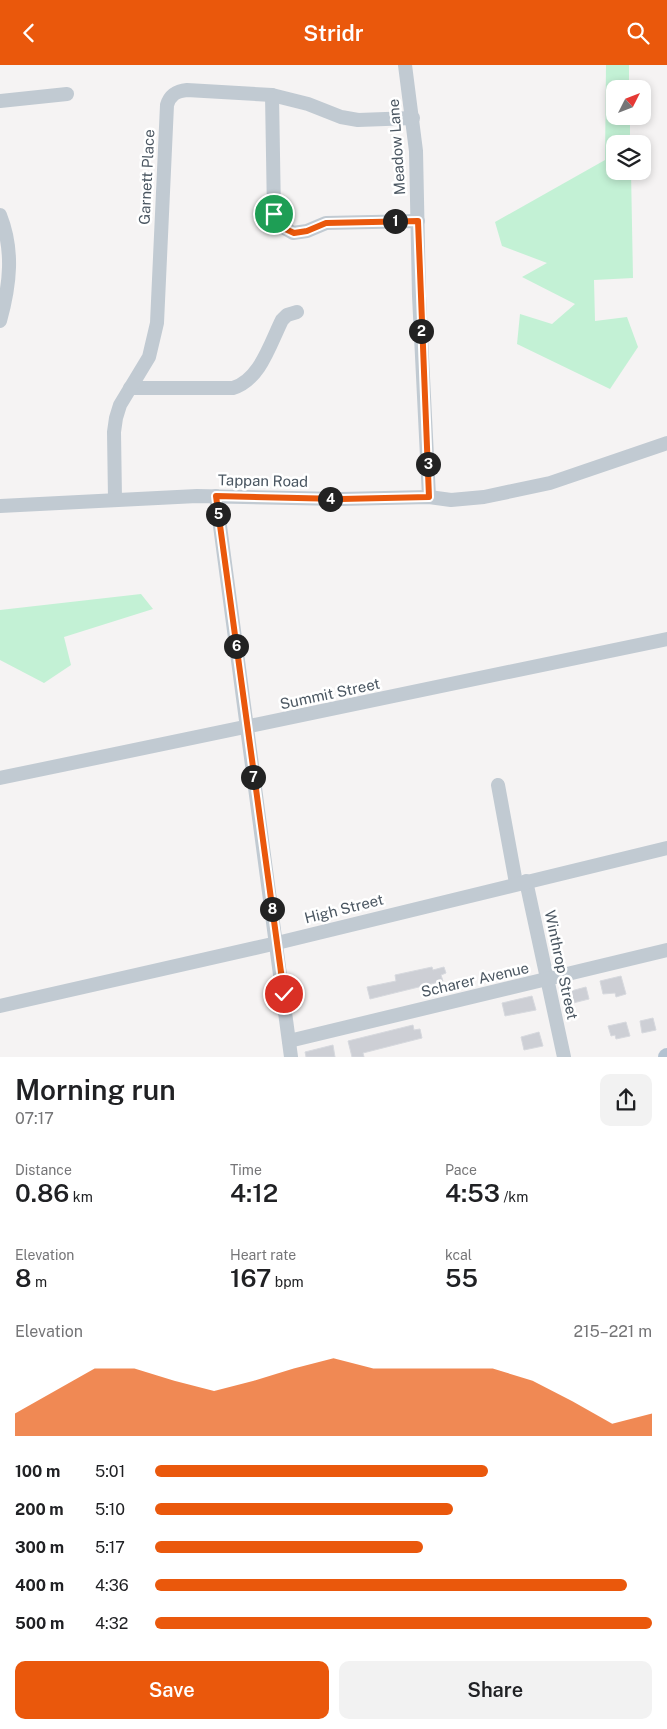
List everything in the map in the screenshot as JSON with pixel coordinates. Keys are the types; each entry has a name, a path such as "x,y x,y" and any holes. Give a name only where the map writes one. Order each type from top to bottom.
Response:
{"street":[{"name":"Meadow Lane","path":"405,65 413,117 429,497"},
{"name":"Garnett Place","path":"115,499 114,432 120,405 149,357 157,323 167,105 169,99 174,94 187,90 272,95 308,104 340,117 358,120 413,117"},
{"path":"0,101 67,94"},
{"path":"272,95 274,214 281,227 286,231 300,233 326,223 418,221"},
{"path":"0,215 10,278 0,321"},
{"path":"130,388 233,388 241,386 254,375 282,320 287,315 297,313"},
{"name":"Tappan Road","path":"0,506 115,499 216,496 341,499 429,497 451,500 517,491 550,483 667,443"},
{"path":"216,496 291,1057"},
{"name":"Summit Street","path":"0,778 667,639"},
{"name":"Winthrop Street","path":"498,785 521,882 548,979 564,1057"},
{"name":"High Street","path":"0,1006 277,943 521,882 667,848"},
{"name":"Scharer Avenue","path":"290,1041 667,950"}],"green space":[{"path":"606,65 629,65 629,80 606,80 606,125 630,125 630,135 606,135 606,180 631,180 633,278 594,280 595,321 627,317 638,347 610,389 517,344 520,314 552,324 575,304 522,277 547,263 502,246 495,222 605,160"},
{"path":"141,594 153,609 64,637 71,665 44,683 0,660 0,610"}],"building":[{"path":"432,967 433,970 444,967 446,973 441,975 443,981 370,999 367,987 396,981 395,975"},
{"path":"621,976 626,994 616,997 615,993 603,994 600,981"},
{"path":"586,987 589,999 573,1003 571,991"},
{"path":"532,996 536,1010 505,1016 502,1003"},
{"path":"653,1018 656,1030 642,1033 640,1021"},
{"path":"626,1022 630,1036 616,1039 615,1035 611,1036 608,1026"},
{"path":"413,1025 414,1030 420,1029 422,1038 363,1053 364,1057 352,1057 348,1041"},
{"path":"539,1032 543,1046 524,1050 521,1037"},
{"path":"333,1045 335,1057 306,1057 305,1052"}],"route":[{"path":"274,214 281,227 286,231 294,233 300,233 317,225 336,221 418,221 419,296 429,497 341,499 216,496 246,728 284,994"}]}
